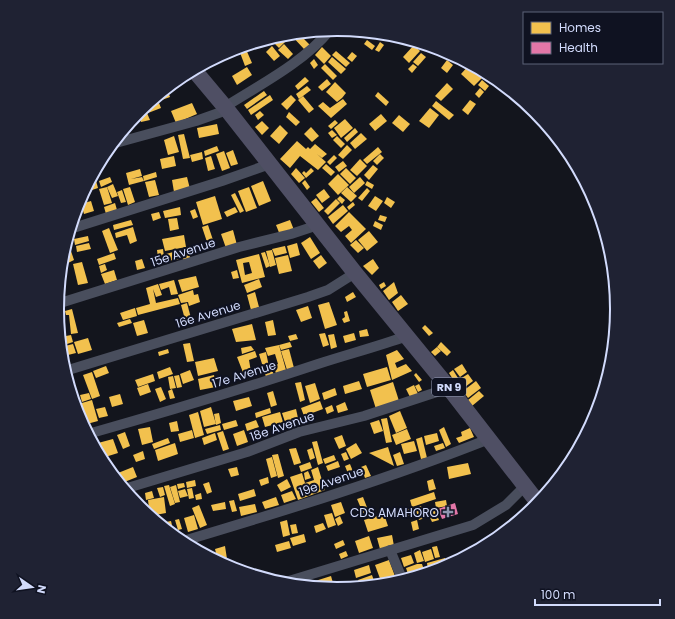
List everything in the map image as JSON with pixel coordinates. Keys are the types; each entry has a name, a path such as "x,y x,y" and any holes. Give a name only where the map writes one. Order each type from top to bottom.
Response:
{"main road":[{"name":"RN 9","path":"198,75 318,224 355,273 408,336 535,499"}],"street":[{"path":"122,141 196,122 226,108 293,63 323,37"},
{"path":"77,227 222,181 270,164"},
{"name":"15e Avenue","path":"64,302 239,248 291,234 318,224"},
{"name":"16e Avenue","path":"70,369 308,297 328,290 355,273"},
{"name":"17e Avenue","path":"93,433 151,417 408,336"},
{"name":"18e Avenue","path":"130,487 247,452 300,432 364,416 449,388"},
{"name":"19e Avenue","path":"190,539 295,508 489,439"},
{"path":"294,580 473,525 506,505 525,486"},
{"path":"390,550 401,576"}],"building: Homes":[{"path":"306,38 304,39 310,45 304,49 295,39"},
{"path":"367,40 375,46 372,50 364,44"},
{"path":"286,41 279,48 275,44 276,43"},
{"path":"380,42 384,45 379,52 375,50"},
{"path":"284,44 293,54 288,59 278,50"},
{"path":"272,46 280,56 274,61 266,52"},
{"path":"322,47 331,56 324,64 315,55"},
{"path":"413,47 420,51 409,63 403,57"},
{"path":"336,51 350,63 346,67 332,55"},
{"path":"247,52 252,63 245,66 241,54"},
{"path":"352,52 357,56 352,62 347,58"},
{"path":"421,53 426,57 418,66 413,62"},
{"path":"332,57 346,69 341,74 328,62"},
{"path":"314,59 318,65 314,69 310,63"},
{"path":"447,60 453,65 447,73 441,68"},
{"path":"325,64 337,76 333,80 321,68"},
{"path":"413,64 417,67 412,73 408,69"},
{"path":"247,67 252,75 237,85 232,76"},
{"path":"466,68 482,78 474,86 461,74"},
{"path":"305,77 309,81 298,90 295,86"},
{"path":"327,79 331,84 322,91 318,87"},
{"path":"482,80 489,86 485,91 478,85"},
{"path":"335,82 346,93 337,102 326,92"},
{"path":"447,83 453,89 441,101 435,96"},
{"path":"307,86 311,90 299,99 296,94"},
{"path":"480,88 484,92 479,98 475,94"},
{"path":"264,91 267,95 247,109 244,105"},
{"path":"378,92 389,102 386,106 375,96"},
{"path":"169,95 170,97 162,100"},
{"path":"270,95 273,100 251,115 248,110"},
{"path":"291,95 296,100 287,110 281,104"},
{"path":"303,96 314,109 309,113 298,100"},
{"path":"343,99 347,104 331,118 318,106 323,102 330,108"},
{"path":"470,100 476,104 468,115 462,110"},
{"path":"436,101 454,115 449,120 432,106"},
{"path":"158,103 161,108 148,113 148,112"},
{"path":"192,103 197,114 176,123 171,111"},
{"path":"430,108 439,115 429,128 419,121"},
{"path":"260,111 264,115 258,120 255,115"},
{"path":"289,112 300,122 296,126 286,117"},
{"path":"147,113 150,120 141,122 140,120"},
{"path":"381,114 387,121 375,131 369,124"},
{"path":"399,115 410,124 403,132 392,123"},
{"path":"345,119 353,128 341,138 334,128"},
{"path":"335,120 338,123 331,129 328,126"},
{"path":"262,121 269,128 262,135 255,127"},
{"path":"217,124 219,134 199,138 197,128"},
{"path":"280,125 288,133 279,144 270,136"},
{"path":"311,127 319,136 312,142 304,134"},
{"path":"355,128 358,132 347,142 344,138"},
{"path":"332,130 337,135 332,138 328,133"},
{"path":"361,133 367,139 355,149 350,143"},
{"path":"184,134 190,158 183,159 178,135"},
{"path":"174,136 179,152 168,155 164,140"},
{"path":"337,136 345,144 341,148 333,140"},
{"path":"297,141 306,149 308,147 310,149 315,144 327,154 322,158 317,154 326,162 318,170 300,156 290,168 280,159"},
{"path":"347,145 352,150 343,159 338,155"},
{"path":"217,146 219,151 205,156 204,151"},
{"path":"378,147 382,152 367,164 363,160"},
{"path":"233,150 238,164 231,166 226,153"},
{"path":"224,151 230,168 222,171 216,154"},
{"path":"202,152 203,159 192,162 190,155"},
{"path":"380,154 384,158 377,165 373,161"},
{"path":"334,155 337,158 330,165 327,162"},
{"path":"174,156 176,166 162,169 160,159"},
{"path":"211,156 215,169 208,171 205,158"},
{"path":"360,159 367,166 357,176 350,170"},
{"path":"343,161 347,166 339,172 335,167"},
{"path":"326,164 335,172 331,176 322,168"},
{"path":"373,165 378,169 369,180 364,175"},
{"path":"296,168 305,178 299,183 291,174"},
{"path":"311,168 314,171 306,178 302,173 304,171 306,173"},
{"path":"346,168 356,178 350,184 340,174"},
{"path":"140,169 142,176 131,179 142,177 144,181 129,185 126,173"},
{"path":"156,172 157,177 144,181 143,176"},
{"path":"338,174 349,185 338,195 328,184"},
{"path":"110,177 112,182 101,187 99,181"},
{"path":"187,177 190,189 174,192 172,180"},
{"path":"360,177 365,183 354,193 349,187"},
{"path":"155,180 159,195 149,197 145,182"},
{"path":"305,180 310,187 307,190 302,183"},
{"path":"96,181 98,188 91,190"},
{"path":"263,181 271,201 259,206 251,186"},
{"path":"367,181 374,185 372,189 365,185"},
{"path":"113,184 118,196 112,198 107,187"},
{"path":"107,187 112,203 104,205 99,189"},
{"path":"130,187 135,202 128,205 123,189"},
{"path":"249,187 257,208 246,212 238,191"},
{"path":"347,187 357,196 351,202 341,193"},
{"path":"367,188 370,191 362,201 358,198"},
{"path":"324,189 330,197 322,203 316,195"},
{"path":"122,190 126,202 121,203 117,192"},
{"path":"235,193 244,211 240,213 231,195"},
{"path":"215,196 222,219 203,225 196,202"},
{"path":"340,196 345,200 342,204 337,199"},
{"path":"375,196 383,201 376,211 368,206"},
{"path":"387,197 395,202 391,208 384,203"},
{"path":"316,198 324,208 319,212 311,202"},
{"path":"336,199 340,203 328,215 324,211"},
{"path":"91,201 94,211 84,214 83,211 86,202"},
{"path":"353,202 355,205 349,210 347,207"},
{"path":"115,203 117,210 106,214 104,207"},
{"path":"343,205 348,211 333,224 328,217"},
{"path":"180,207 181,215 165,218 163,211"},
{"path":"235,207 238,212 227,217 224,212"},
{"path":"195,209 198,217 193,219 190,211"},
{"path":"159,212 161,218 153,221 151,214"},
{"path":"349,212 366,229 351,243 345,236 352,230 349,226 341,232 335,226"},
{"path":"380,215 387,217 385,222 378,220"},
{"path":"177,218 179,229 170,231 168,219"},
{"path":"131,220 133,225 114,230 113,225"},
{"path":"290,220 294,230 280,235 276,225"},
{"path":"375,221 383,225 381,230 373,226"},
{"path":"208,225 213,240 207,242 202,227"},
{"path":"133,227 137,241 130,244 127,235 116,238 115,233"},
{"path":"109,228 118,250 110,253 102,231"},
{"path":"233,230 237,245 226,248 221,234"},
{"path":"369,231 378,242 367,251 358,240"},
{"path":"184,235 186,247 165,251 162,239"},
{"path":"88,236 89,241 75,245 74,239"},
{"path":"310,237 320,253 311,259 301,243"},
{"path":"356,240 364,248 358,253 350,245"},
{"path":"89,243 91,249 77,252 76,246"},
{"path":"297,243 300,255 290,258 287,246"},
{"path":"285,246 287,253 275,256 272,249"},
{"path":"163,249 164,257 158,258 157,250"},
{"path":"188,249 191,260 184,262 181,251"},
{"path":"272,250 276,265 270,267 266,251"},
{"path":"70,251 74,260 68,263 69,256"},
{"path":"177,251 179,259 167,261 166,254"},
{"path":"265,252 270,266 266,268 261,253"},
{"path":"114,253 116,259 99,265 97,259"},
{"path":"259,254 265,277 242,283 236,260","holes":["249,262 252,273 245,275 243,263"]},
{"path":"288,255 292,271 279,274 275,258"},
{"path":"321,255 327,263 319,269 313,261"},
{"path":"142,259 145,268 137,270 135,261"},
{"path":"373,259 379,268 372,275 363,266"},
{"path":"82,262 88,283 78,285 73,264"},
{"path":"105,264 107,270 101,273 99,266"},
{"path":"114,270 117,280 105,284 101,274"},
{"path":"237,270 239,278 233,279 231,272"},
{"path":"196,276 199,287 182,292 178,280"},
{"path":"259,279 262,287 247,293 244,285"},
{"path":"174,280 178,294 171,295 169,287 161,290 159,284"},
{"path":"384,282 386,286 381,289 379,285"},
{"path":"394,282 398,293 389,300 383,291"},
{"path":"158,284 162,295 156,297 153,289 156,303 178,298 180,304 138,315 136,308 150,304 146,288"},
{"path":"193,290 194,295 198,294 200,302 189,306 188,302 181,303 178,295"},
{"path":"255,292 259,307 251,310 247,295"},
{"path":"353,292 356,297 347,302 345,297"},
{"path":"401,295 408,304 398,311 392,302"},
{"path":"329,302 337,325 325,329 318,305"},
{"path":"187,303 192,322 186,323 181,305"},
{"path":"308,306 312,318 301,322 296,310"},
{"path":"135,308 137,316 123,320 120,313"},
{"path":"72,309 78,333 71,334 69,315 66,315 65,311"},
{"path":"347,311 350,321 344,323 342,319 345,317 344,312"},
{"path":"130,319 132,323 119,327 117,323"},
{"path":"144,320 148,333 137,336 133,323"},
{"path":"273,320 276,335 268,336 265,322"},
{"path":"252,324 256,340 236,342 232,329"},
{"path":"425,325 433,333 429,336 422,328"},
{"path":"367,329 369,336 360,337 359,331"},
{"path":"325,333 329,345 323,347 319,334"},
{"path":"354,333 356,340 345,343 343,336"},
{"path":"296,334 298,339 290,341 288,336"},
{"path":"334,334 337,347 331,349 328,335"},
{"path":"71,335 73,342 66,344 66,336"},
{"path":"88,338 92,350 78,354 74,342"},
{"path":"290,342 292,347 281,350 279,345"},
{"path":"441,342 451,352 447,356 437,347"},
{"path":"190,343 194,361 187,362 183,344"},
{"path":"73,344 76,353 68,355 66,346"},
{"path":"279,345 286,370 276,374 274,366 278,364 275,354 268,356 265,348"},
{"path":"251,346 254,350 242,354 241,348"},
{"path":"437,347 441,351 435,356 431,352"},
{"path":"168,349 169,353 159,356 158,352"},
{"path":"289,349 294,368 287,370 281,351"},
{"path":"397,350 404,359 395,363 397,368 406,364 412,371 392,380 386,355"},
{"path":"255,351 257,357 249,360 251,372 244,375 237,357"},
{"path":"266,352 269,367 271,367 274,375 266,377 259,354"},
{"path":"214,358 218,371 198,376 195,362"},
{"path":"462,364 467,372 460,377 454,369"},
{"path":"106,366 109,373 96,378 93,371"},
{"path":"170,367 173,374 159,379 157,372"},
{"path":"387,367 391,380 367,387 363,374"},
{"path":"190,370 194,380 183,384 180,374"},
{"path":"453,370 458,378 454,381 449,373"},
{"path":"92,372 100,396 92,399 83,375"},
{"path":"416,373 422,380 419,382 414,375"},
{"path":"153,374 155,381 138,387 135,380"},
{"path":"468,374 473,381 465,387 460,379"},
{"path":"179,375 182,387 177,388 174,376"},
{"path":"214,375 216,387 200,390 198,379"},
{"path":"173,376 176,388 170,389 168,377"},
{"path":"359,381 362,389 345,394 343,386"},
{"path":"476,381 481,388 468,398 463,391"},
{"path":"301,382 305,400 300,402 295,383"},
{"path":"393,382 399,401 376,409 370,390"},
{"path":"315,383 320,399 310,403 305,386"},
{"path":"148,384 151,392 140,396 137,388"},
{"path":"419,384 422,390 418,392 415,386"},
{"path":"414,385 418,394 410,397 406,389"},
{"path":"161,387 166,399 160,402 155,389"},
{"path":"335,388 337,395 324,400 322,393"},
{"path":"172,389 175,398 170,399 168,391"},
{"path":"273,391 277,405 271,407 267,393"},
{"path":"479,391 484,396 472,406 468,400"},
{"path":"89,393 91,399 82,402 80,395"},
{"path":"120,394 123,404 112,407 109,397"},
{"path":"249,397 252,406 236,411 233,401"},
{"path":"92,400 98,421 89,423 81,403"},
{"path":"320,401 323,409 304,416 301,408"},
{"path":"345,402 348,410 338,413 336,406"},
{"path":"332,405 334,411 327,414 325,408"},
{"path":"105,407 108,416 99,418 96,409"},
{"path":"211,407 216,424 204,427 200,411"},
{"path":"270,408 271,413 256,418 255,413"},
{"path":"296,409 298,418 285,422 282,413"},
{"path":"400,411 407,428 396,433 389,416"},
{"path":"198,412 204,435 195,438 189,415"},
{"path":"280,412 283,422 265,427 262,417"},
{"path":"219,413 221,423 216,425 214,414"},
{"path":"387,418 392,442 386,443 381,419"},
{"path":"236,420 238,426 224,430 222,424"},
{"path":"256,420 259,427 247,431 245,424"},
{"path":"379,420 383,431 374,434 370,423"},
{"path":"177,421 179,431 171,432 169,423"},
{"path":"220,425 221,430 207,434 205,429"},
{"path":"150,427 153,442 142,445 138,429"},
{"path":"444,427 451,444 446,447 439,430"},
{"path":"470,428 474,437 459,443 456,438 462,436 461,432"},
{"path":"407,429 411,439 396,445 392,435"},
{"path":"192,430 194,438 180,442 178,434"},
{"path":"244,430 248,442 237,446 233,434"},
{"path":"223,431 229,449 223,451 217,433"},
{"path":"125,432 130,446 123,449 117,435"},
{"path":"215,433 217,440 204,445 202,438"},
{"path":"437,433 439,441 426,445 424,436"},
{"path":"342,435 346,446 339,449 334,438"},
{"path":"422,437 427,458 421,459 416,439"},
{"path":"168,438 170,443 154,449 152,444"},
{"path":"113,439 118,453 107,456 99,443"},
{"path":"317,441 323,463 318,465 312,442"},
{"path":"414,441 417,451 404,454 401,444"},
{"path":"175,443 178,454 158,461 155,450"},
{"path":"356,443 362,453 351,459 346,449"},
{"path":"443,443 445,448 436,451 434,446"},
{"path":"388,447 394,466 369,453"},
{"path":"296,448 301,463 294,465 289,449"},
{"path":"312,448 315,458 310,460 307,450"},
{"path":"143,451 145,459 136,462 133,455"},
{"path":"346,452 349,459 344,461 341,454"},
{"path":"400,452 404,464 397,466 393,455"},
{"path":"278,454 284,476 278,478 272,455"},
{"path":"334,455 336,460 325,464 323,459"},
{"path":"272,457 277,476 271,478 266,459"},
{"path":"338,461 340,467 328,471 326,466"},
{"path":"310,462 312,468 301,472 299,466"},
{"path":"468,463 471,474 449,479 447,467"},
{"path":"350,464 354,474 349,476 345,466"},
{"path":"366,465 371,476 365,478 361,467"},
{"path":"133,467 137,477 125,482 119,473"},
{"path":"237,467 239,475 231,477 228,469"},
{"path":"318,467 325,490 298,500 290,477 302,473 305,483 314,480 311,470"},
{"path":"308,471 311,478 305,480 304,473"},
{"path":"268,477 269,483 261,486 259,480"},
{"path":"287,479 291,487 281,492 277,485"},
{"path":"433,479 436,489 429,491 427,481"},
{"path":"195,480 196,486 187,488 186,482"},
{"path":"209,482 212,492 207,494 203,484"},
{"path":"184,483 185,487 178,489 177,484"},
{"path":"169,485 175,504 170,506 164,486"},
{"path":"176,485 180,502 175,503 170,487"},
{"path":"163,487 165,495 160,497 157,488"},
{"path":"192,488 194,498 189,499 187,489"},
{"path":"185,489 188,496 180,498 178,491"},
{"path":"254,489 256,496 240,501 238,494"},
{"path":"152,491 154,498 146,500 145,493"},
{"path":"292,491 296,499 284,503 281,495"},
{"path":"434,492 436,499 412,507 410,500"},
{"path":"201,493 202,499 196,500 195,495"},
{"path":"164,497 166,513 157,515 149,508 148,500"},
{"path":"276,497 279,505 265,509 262,502"},
{"path":"363,497 368,510 363,513 357,499"},
{"path":"234,500 237,511 232,512 229,501"},
{"path":"446,500 447,506 436,508 435,502"},
{"path":"225,502 226,509 213,511 211,505"},
{"path":"341,502 345,513 335,517 331,505"},
{"path":"255,504 257,512 241,516 239,507"},
{"path":"199,505 207,525 200,528 192,508"},
{"path":"421,506 425,518 419,520 415,508"},
{"path":"411,508 413,514 405,517 403,511"},
{"path":"434,508 439,520 432,522 427,511"},
{"path":"332,513 336,525 328,528 324,515"},
{"path":"384,514 388,526 368,532 364,520"},
{"path":"194,515 198,529 188,532 184,518"},
{"path":"340,516 343,523 338,526 335,519"},
{"path":"179,519 182,529 178,530 175,520"},
{"path":"287,520 290,535 283,537 280,522"},
{"path":"417,520 419,529 413,531 411,522"},
{"path":"171,521 172,527 171,526 166,522"},
{"path":"323,523 326,529 316,533 314,526"},
{"path":"296,524 298,533 292,534 290,525"},
{"path":"304,534 306,542 293,546 290,538"},
{"path":"392,535 394,546 380,549 377,538"},
{"path":"369,536 373,548 359,553 355,541"},
{"path":"343,540 345,545 336,549 334,544"},
{"path":"289,541 291,548 277,552 275,545"},
{"path":"225,546 227,559 216,555 215,549"},
{"path":"437,546 440,557 435,558 432,547"},
{"path":"431,549 434,559 425,562 422,552"},
{"path":"420,550 424,561 417,563 414,553"},
{"path":"346,551 348,556 341,559 339,554"},
{"path":"411,555 414,563 404,567 401,558"},
{"path":"445,558 446,560 428,567 427,563"},
{"path":"389,560 395,577 380,580 375,565"},
{"path":"417,564 422,564 424,569 408,574 406,568"},
{"path":"369,565 371,573 356,578 354,570"},
{"path":"372,575 374,581 359,582 358,580"},
{"path":"331,576 333,583 320,582 313,582"}],"building: Health":[{"name":"CDS AMAHORO","path":"455,503 458,514 442,519 438,509"}],"place":[{"name":"CDS AMAHORO","path":"448,512"}]}
